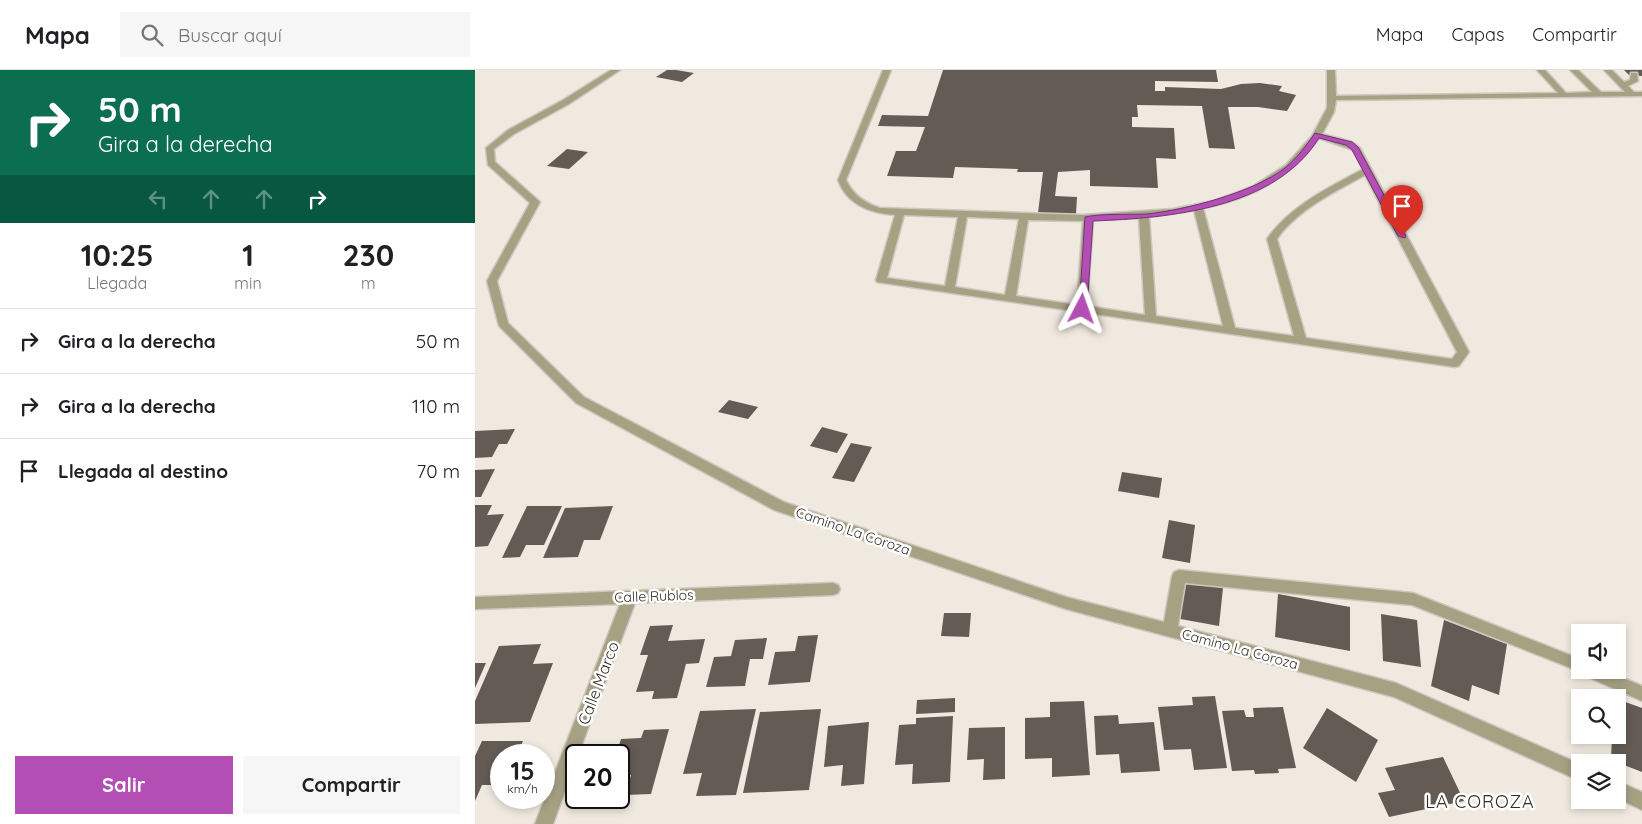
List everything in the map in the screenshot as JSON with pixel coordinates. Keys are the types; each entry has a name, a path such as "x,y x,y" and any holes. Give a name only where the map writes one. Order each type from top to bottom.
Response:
{"street":[{"name":"Camino La Coroza","path":"616,70 566,102 511,132 490,148 491,163 535,202 492,281 503,324 580,400 779,506 1067,603 1396,690 1571,769"},
{"path":"887,70 843,180 845,188 866,207 879,211 1088,219 1144,216 1198,206 1271,182 1288,170 1307,152 1317,135 1331,107 1331,70"},
{"path":"1541,70 1563,95"},
{"path":"1574,70 1598,94"},
{"path":"1608,70 1632,94"},
{"path":"1624,85 1634,82 1634,75"},
{"path":"1331,98 1642,94"},
{"path":"901,212 881,280 1455,363 1463,352 1355,148 1349,144 1317,135"},
{"path":"1301,341 1272,239 1277,229 1288,218 1367,170"},
{"path":"1198,206 1230,330"},
{"path":"949,290 963,214"},
{"path":"1144,216 1151,319"},
{"path":"1011,299 1024,217"},
{"path":"1082,309 1088,219"},
{"path":"1170,630 1179,576 1413,599 1571,662"},
{"name":"Calle Rublos","path":"475,603 833,589"},
{"name":"Calle Marco","path":"544,824 630,597"},
{"path":"1608,679 1642,694"},
{"path":"1626,794 1642,801"}],"building":[{"path":"667,70 694,73 682,82 656,77"},
{"path":"943,70 1216,70 1218,82 1155,81 1155,91 1165,91 1165,87 1221,89 1241,84 1260,83 1282,86 1279,91 1296,95 1287,111 1258,107 1228,107 1235,149 1209,148 1202,106 1137,105 1138,117 1132,117 1132,127 1174,128 1176,159 1156,158 1158,188 1090,186 1090,170 1058,172 1055,196 1077,197 1076,214 1038,213 1043,172 1017,172 1018,169 955,167 953,178 887,176 896,151 916,151 925,127 878,126 882,115 928,116"},
{"path":"1624,70 1642,70 1642,76 1629,75"},
{"path":"567,149 588,152 569,169 547,166"},
{"path":"729,400 758,407 748,419 718,412"},
{"path":"822,427 848,434 837,453 810,446"},
{"path":"515,429 507,444 499,444 492,457 475,458 475,431"},
{"path":"851,443 872,447 854,482 832,478"},
{"path":"495,469 481,497 475,497 475,470"},
{"path":"1122,472 1162,478 1159,498 1118,491"},
{"path":"475,505 492,505 487,515 504,514 488,546 475,547"},
{"path":"527,506 562,506 544,545 526,545 520,557 502,558"},
{"path":"613,506 600,540 584,540 578,557 543,558 565,508"},
{"path":"1169,520 1195,525 1190,563 1162,558"},
{"path":"1181,581 1223,588 1219,626 1175,618"},
{"path":"1278,594 1350,607 1350,651 1275,637"},
{"path":"944,613 971,613 969,637 941,636"},
{"path":"1381,614 1417,620 1421,667 1383,661"},
{"path":"1444,620 1507,644 1499,695 1472,685 1469,701 1431,686"},
{"path":"673,625 668,641 705,639 699,663 686,664 677,698 652,699 654,691 636,692 648,655 640,655 650,626"},
{"path":"818,635 810,682 768,685 775,652 795,651 798,636"},
{"path":"767,638 763,659 750,659 745,686 706,687 714,657 731,656 735,640"},
{"path":"541,644 533,664 553,663 530,722 475,724 475,701 499,646"},
{"path":"475,663 486,663 475,688"},
{"path":"1215,696 1227,768 1194,770 1191,749 1164,750 1158,707 1193,705 1192,697"},
{"path":"955,698 955,712 916,714 917,700"},
{"path":"1084,701 1090,775 1052,777 1052,758 1025,759 1025,718 1050,717 1050,702"},
{"path":"1626,702 1642,708 1642,772 1626,766 1626,754 1611,754 1612,744 1626,744"},
{"path":"1283,707 1296,768 1278,769 1279,773 1255,774 1254,770 1232,771 1222,711 1244,710 1246,717 1254,717 1253,708"},
{"path":"1327,708 1378,740 1356,782 1303,748"},
{"path":"756,709 736,795 696,796 702,773 683,774 700,711"},
{"path":"821,709 809,790 743,793 760,712"},
{"path":"1118,715 1119,724 1154,722 1160,771 1121,773 1119,754 1096,755 1094,716"},
{"path":"953,716 950,782 912,784 913,764 895,765 899,725 916,724 916,718"},
{"path":"869,722 864,784 841,786 843,765 824,767 828,726"},
{"path":"1005,727 1005,779 983,780 984,759 967,760 969,728"},
{"path":"669,729 651,794 630,795 630,744 619,744 621,739 641,738 644,730"},
{"path":"482,741 523,741 522,744 490,744 490,785 482,785 475,801 475,756"},
{"path":"1443,757 1464,801 1389,817 1378,793 1395,790 1385,768"}],"district":[{"name":"LA COROZA","path":"1480,801"}],"route":[{"path":"1082,309 1088,219 1149,216 1185,210 1239,194 1271,182 1288,170 1307,152 1317,135 1349,144 1355,148 1402,236"}]}
